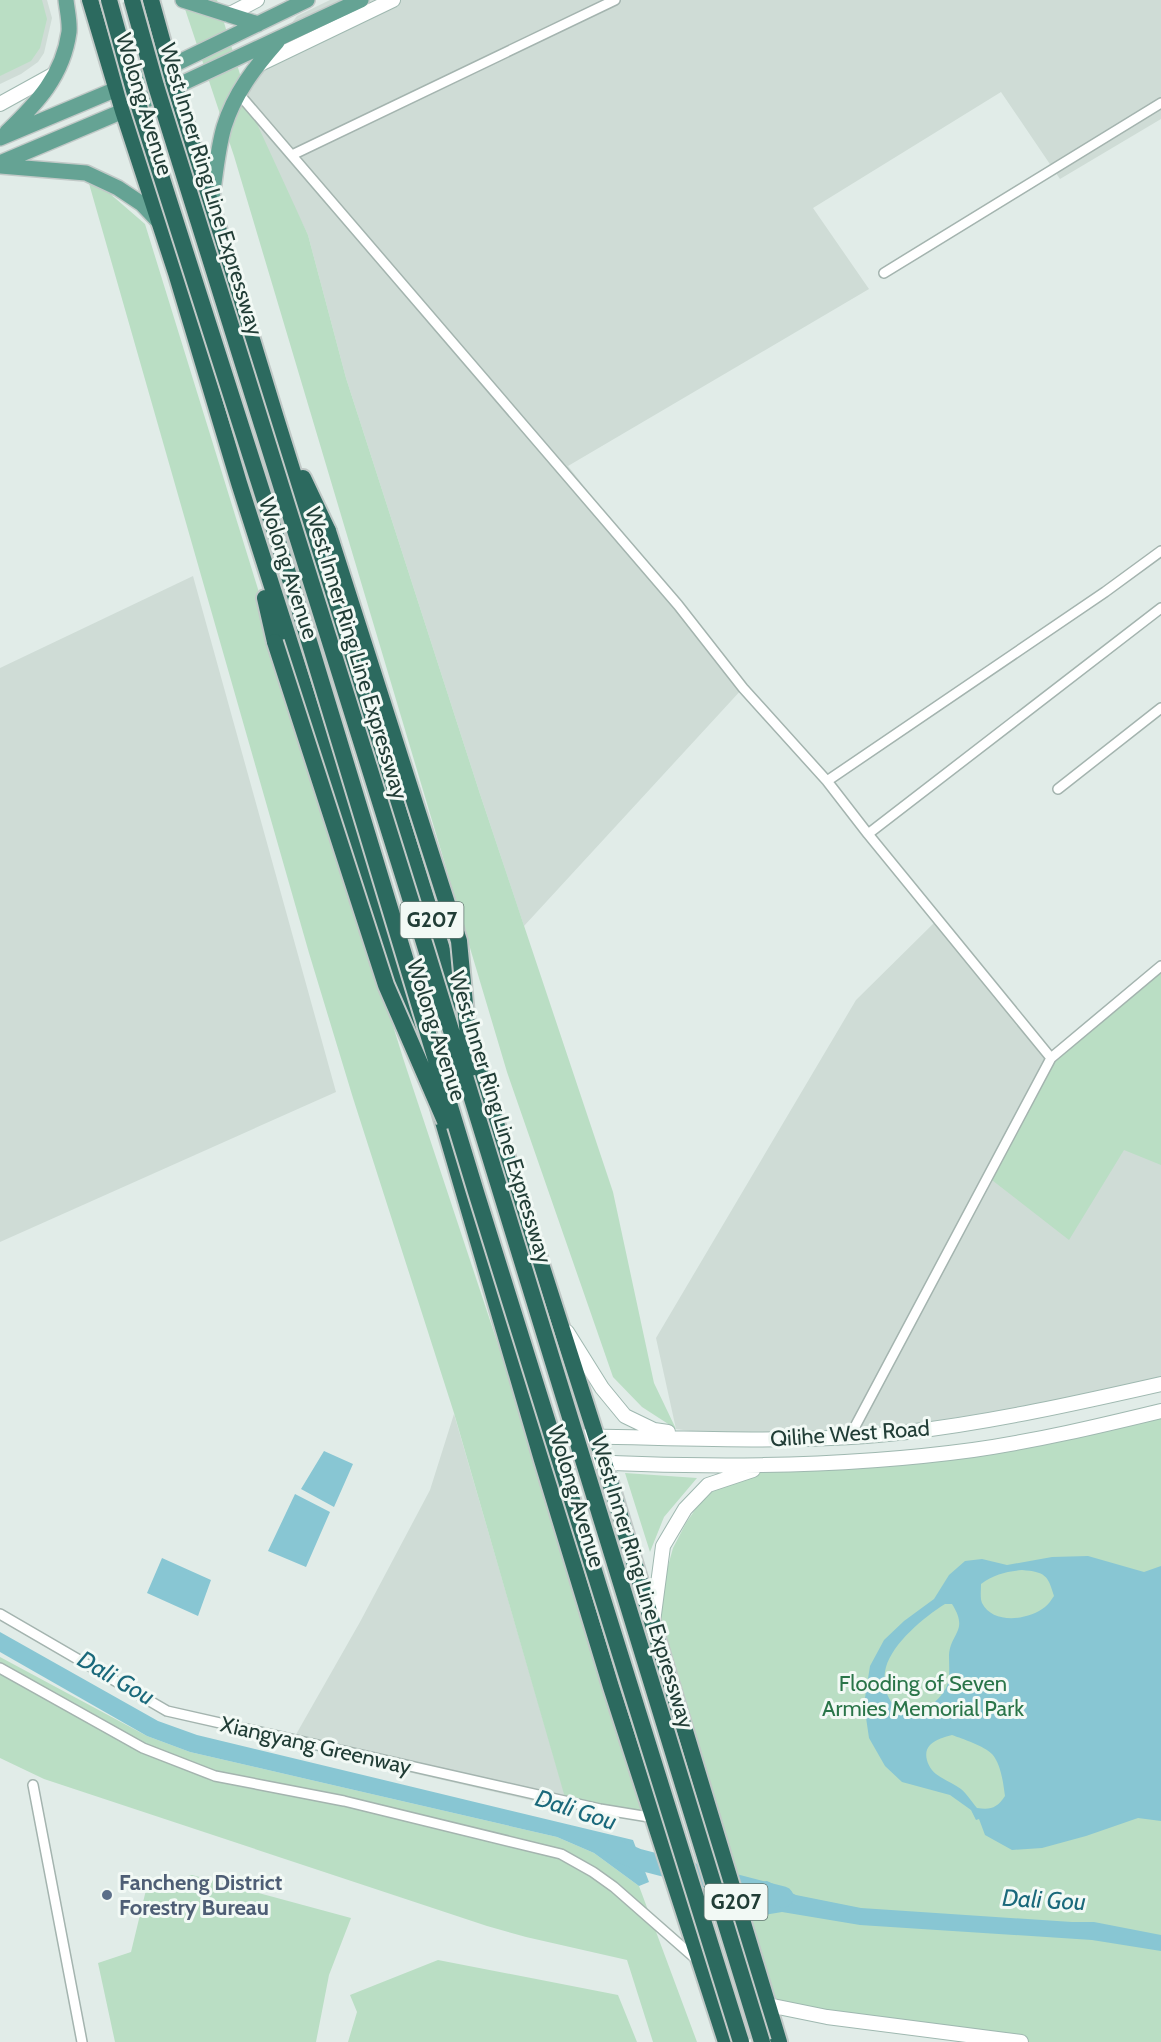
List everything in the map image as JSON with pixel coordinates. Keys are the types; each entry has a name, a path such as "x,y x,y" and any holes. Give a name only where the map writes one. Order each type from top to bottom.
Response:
{"highway":[{"name":"Wolong Avenue","path":"90,0 116,91 160,224 238,483 437,1104 611,1687 726,2042"},
{"name":"West Inner Ring Line Expressway","path":"108,0 135,94 295,595 476,1192 741,2042"},
{"name":"West Inner Ring Line Expressway","path":"132,0 163,109 474,1102 762,2042"},
{"name":"Wolong Avenue","path":"151,0 169,67 276,418 596,1436 780,2042"},
{"path":"276,418 328,531 459,941 474,1102"},
{"path":"238,483 275,642 386,985 476,1192"}],"main road":[{"path":"1,138 38,102 58,72 69,32 66,0"},
{"path":"183,0 258,24"},
{"path":"1,138 116,91 307,0"},
{"path":"0,165 123,111 361,0"},
{"path":"211,204 224,127 239,94 256,66 281,38"},
{"path":"0,165 86,173 118,188 142,204 160,224"}],"street":[{"path":"228,15 257,0"},
{"path":"256,66 393,0"},
{"path":"292,155 615,0"},
{"path":"0,104 58,72"},
{"path":"239,94 678,605 743,688 827,781 1051,1058"},
{"path":"884,273 1161,103"},
{"path":"827,781 1161,551"},
{"path":"868,834 1161,608"},
{"path":"1058,789 1161,708"},
{"path":"850,1436 1051,1058 1161,966"},
{"path":"559,1320 602,1388 625,1416 654,1430 720,1438"},
{"name":"Qilihe West Road","path":"536,1436 720,1438 850,1436 907,1432 1042,1410 1161,1384"},
{"name":"Qilihe West Road","path":"542,1460 765,1466 901,1458 976,1449 1105,1425 1161,1411"},
{"path":"652,1624 663,1546 685,1509 708,1485 765,1466"},
{"name":"Xiangyang Greenway","path":"0,1614 167,1711 600,1809 655,1818"},
{"path":"0,1668 143,1748 215,1776 344,1801 561,1854 614,1887 700,1962"},
{"path":"33,1785 82,2042"},
{"path":"768,2005 827,2017 1021,2042"}],"shaded area":[{"path":"0,0 47,0 52,18 44,53 38,62 21,74 0,84"},
{"path":"330,0 1161,0 1161,119 1060,179 1001,92 813,208 869,289 568,466 743,688 524,926 346,378 308,235 239,94 297,16"},
{"path":"193,576 336,1092 0,1242 0,668"},
{"path":"938,919 1051,1058 1161,966 1161,1377 1038,1405 875,1430 721,1435 676,1429 656,1338 856,1000"},
{"path":"454,1414 569,1809 290,1745 360,1622 430,1490"}],"green space":[{"path":"0,0 42,0 47,19 40,48 31,61 0,76"},
{"path":"182,0 217,0 252,113 308,235 346,378 480,794 613,1192 654,1383 676,1429 642,1407 613,1377 507,1072 234,156"},
{"path":"86,173 145,224 403,1058 655,1818 566,1801 454,1413 309,953"},
{"path":"1161,966 1161,1165 1124,1150 1069,1240 988,1177 1051,1058"},
{"name":"Flooding of Seven Armies Memorial Park","path":"1161,1411 1161,2042 1021,2042 768,2005 652,1624 673,1548 686,1523 699,1504 720,1485 765,1466 901,1458"},
{"path":"625,1473 697,1478 664,1517 650,1552"},
{"path":"0,1657 147,1736 190,1752 557,1837 594,1853 639,1886 697,2042 653,2042 627,1960 487,1926 44,1779 0,1758"},
{"path":"192,1875 351,1918 329,1975 316,2042 115,2042 98,1963 131,1952 146,1890"},
{"path":"438,1960 618,1995 637,2042 348,2042 357,2012 350,1995"}],"water":[{"path":"324,1451 353,1464 334,1507 301,1489"},
{"path":"295,1494 330,1512 306,1567 268,1551"},
{"path":"1088,1556 1144,1572 1161,1566 1161,1821 1138,1818 1042,1848 1012,1850 985,1835 979,1819 976,1820 971,1810 950,1795 902,1782 885,1766 869,1738 864,1704 870,1666 884,1640 904,1621 934,1599 949,1575 965,1561 982,1559 1007,1565 1052,1557","holes":["1022,1570 1041,1574 1050,1583 1054,1596 1048,1605 1030,1615 1012,1618 994,1615 987,1610 981,1601 981,1584 1000,1574","945,1604 952,1604 959,1620 958,1631 950,1647 948,1683 941,1696 925,1710 915,1714 906,1713 897,1708 886,1691 884,1680 886,1667 902,1640","952,1735 992,1754 998,1763 1005,1796 996,1806 986,1809 977,1808 961,1789 933,1771 927,1760 926,1752 930,1745 941,1738"]},
{"path":"162,1558 211,1580 198,1616 147,1593"},
{"path":"0,1632 158,1721 197,1735 633,1840 649,1882 639,1886 594,1853 557,1837 190,1752 147,1736 0,1652"},
{"path":"767,1881 796,1895 861,1908 1094,1922 1161,1935 1161,1951 1092,1940 860,1925 782,1912 764,1915 755,1883"}],"waterway":[{"name":"Dali Gou","path":"614,1849 637,1859 783,1897"}],"place":[{"name":"Fancheng District Forestry Bureau","path":"107,1895"}]}
